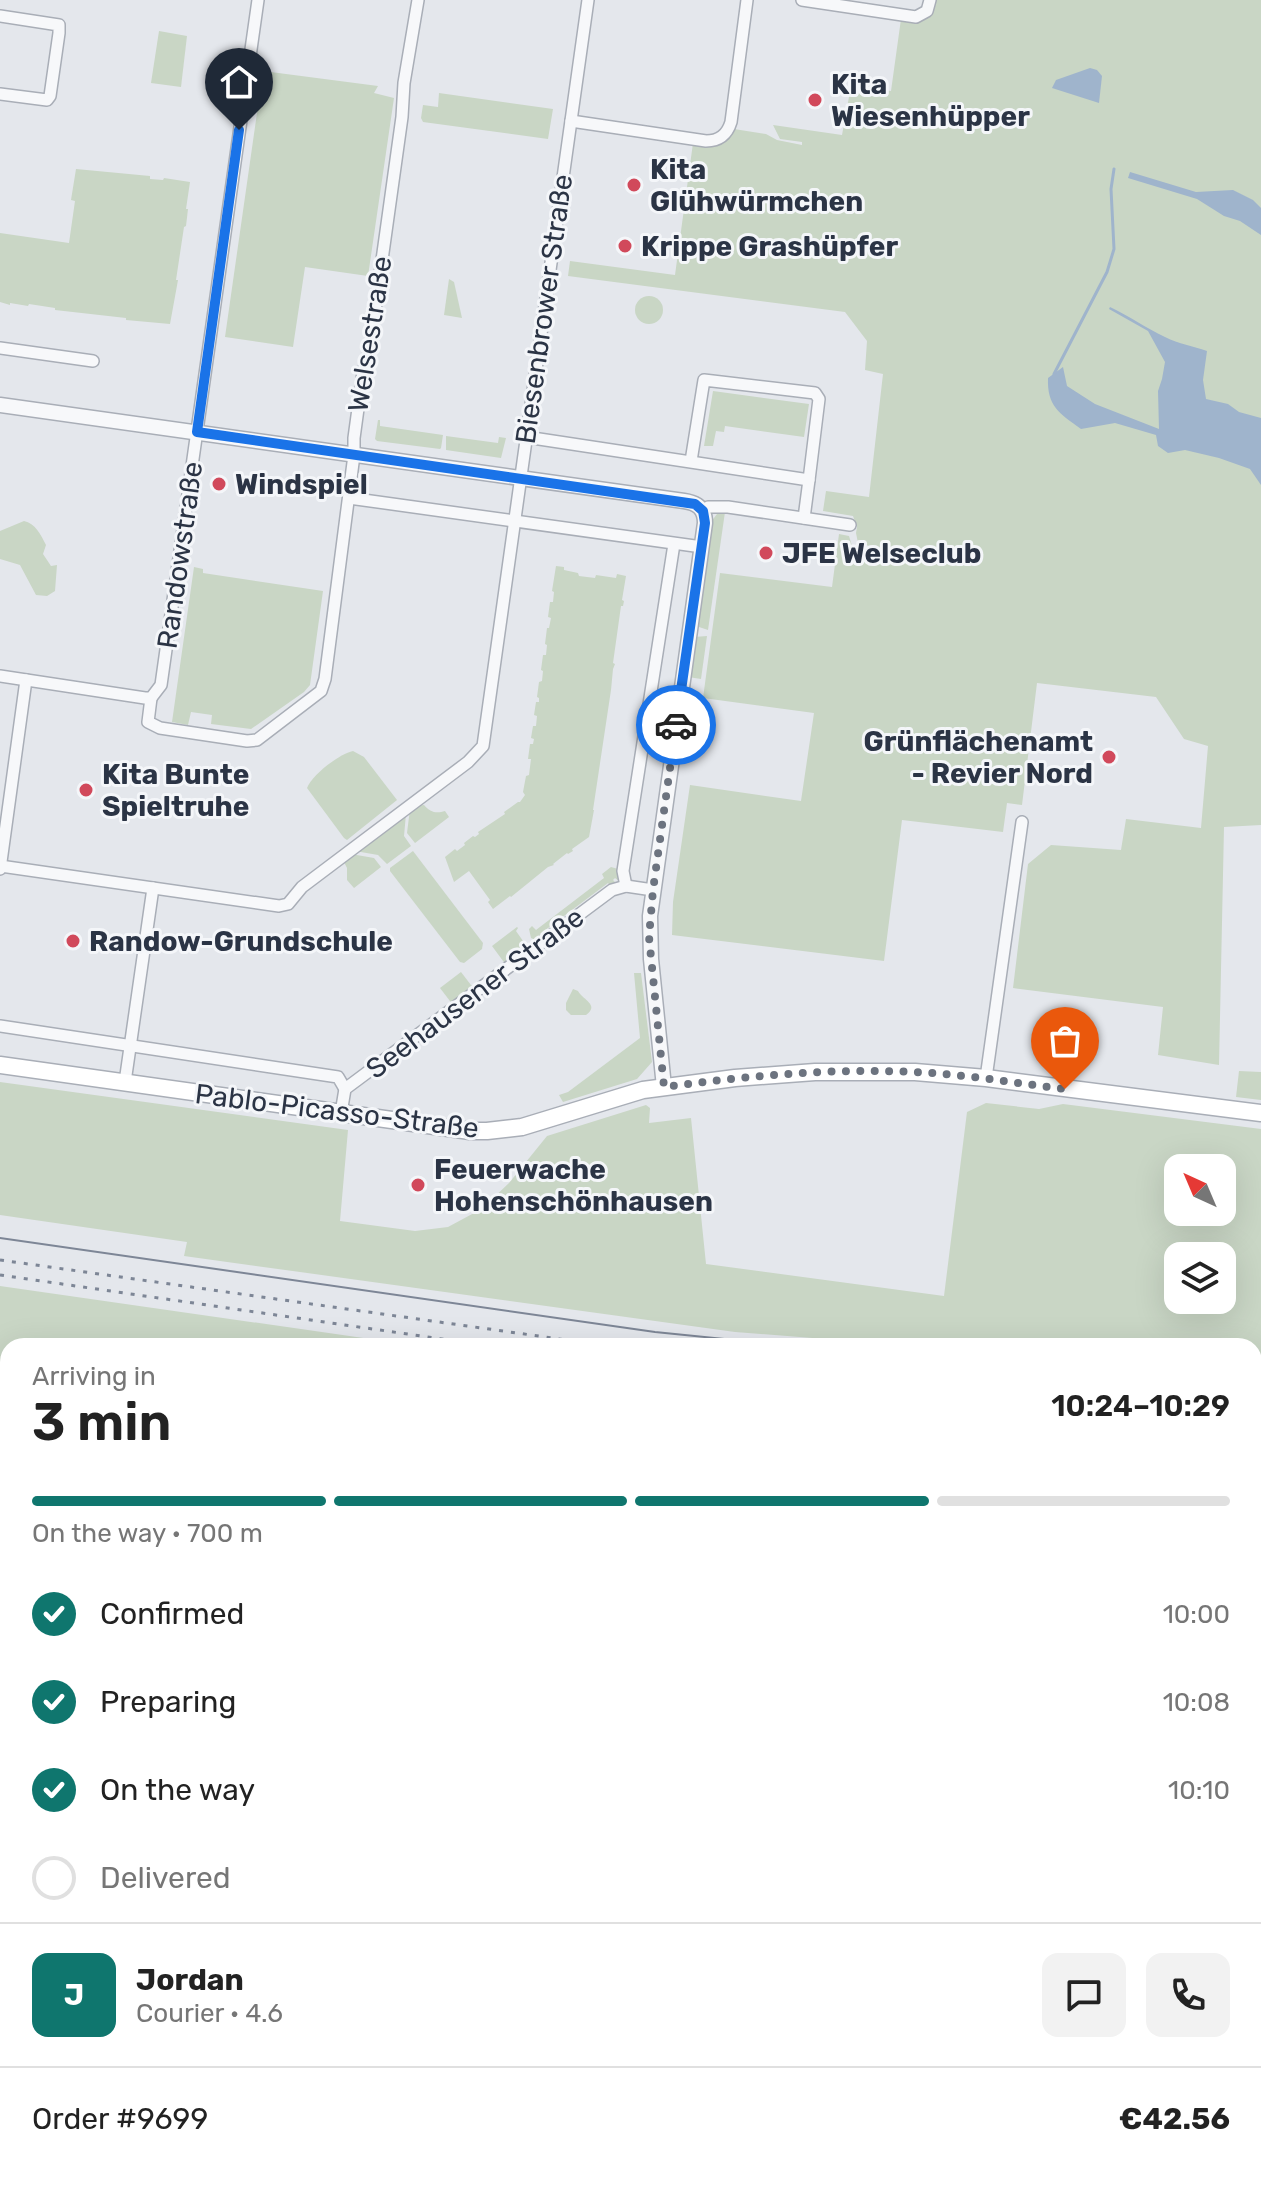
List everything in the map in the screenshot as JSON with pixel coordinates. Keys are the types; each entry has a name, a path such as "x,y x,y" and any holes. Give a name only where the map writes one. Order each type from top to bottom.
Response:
{"main road":[{"name":"Pablo-Picasso-Straße","path":"0,1065 452,1129 496,1131 522,1127 635,1092 815,1072 915,1072 986,1078 1261,1113"}],"street":[{"name":"Randowstraße","path":"151,698 161,685 258,0"},
{"name":"Welsestraße","path":"151,698 148,722 160,728 247,741 257,740 321,691 349,498 363,372 369,353 404,83 418,0"},
{"name":"Biesenbrower Straße","path":"0,867 279,906 288,904 302,887 477,755 483,746 588,0"},
{"path":"571,121 706,141 723,136 731,122 747,0"},
{"path":"802,0 916,17 927,11 930,0"},
{"path":"0,16 59,25 59,33 47,100 0,94"},
{"path":"0,348 93,361"},
{"path":"691,461 704,380 815,393 819,399 804,518"},
{"path":"0,405 684,501 695,504 703,511 702,547 649,937 664,1087"},
{"path":"526,437 809,480"},
{"path":"349,498 702,547"},
{"path":"703,511 708,507 728,507 850,525"},
{"path":"653,890 626,886 623,871 674,544"},
{"path":"0,676 151,698"},
{"path":"0,867 26,680"},
{"path":"986,1078 1022,822"},
{"name":"Seehausener Straße","path":"341,1113 345,1089 612,890 626,886"},
{"path":"125,1082 153,888"},
{"name":"Pablo-Picasso-Straße","path":"0,1026 338,1077 345,1089"}],"green space":[{"path":"935,0 1261,0 1261,825 1224,827 1219,1065 1158,1055 1163,1007 1013,988 1028,864 1051,845 1121,850 1126,819 1201,828 1208,746 1184,739 1156,697 1037,683 1022,805 1007,803 1003,832 902,820 884,961 672,935 673,902 690,785 801,801 814,713 703,698 720,573 832,587 839,534 849,536 853,549 892,558 889,551 858,543 853,516 823,511 826,491 869,497 883,374 865,370 867,341 845,312 568,276 570,261 675,275 693,143 734,129 766,134 777,140 802,145 802,142 780,139 773,125 842,135 851,86 891,91 901,19 927,17"},
{"path":"159,31 187,36 181,87 151,83"},
{"path":"263,71 378,86 374,93 394,98 368,276 305,267 293,347 225,337"},
{"path":"439,93 553,109 548,139 423,122 423,105 438,107"},
{"path":"76,169 190,182 170,324 0,302 0,233 69,243"},
{"path":"449,279 454,282 462,318 444,315"},
{"path":"649,296 659,300 663,310 659,320 649,324 639,320 635,310 639,300"},
{"path":"713,391 809,404 804,437 725,426 724,432 716,431 713,446 704,446"},
{"path":"378,420 380,426 443,435 441,448 377,441"},
{"path":"446,436 498,443 499,437 506,438 501,458 446,450"},
{"path":"725,512 708,630 696,626 711,522 717,514"},
{"path":"24,521 40,534 46,545 43,554 51,566 57,565 55,591 47,596 36,595 20,565 0,559 0,531"},
{"path":"556,566 579,576 626,576 594,810 589,837 493,909 469,871 454,882 445,857 505,814 525,795"},
{"path":"194,567 203,569 203,573 323,591 310,685 251,729 211,724 212,715 191,712 188,725 172,722"},
{"path":"707,636 701,679 688,677 694,637"},
{"path":"353,751 364,757 397,800 347,840 307,788 327,766"},
{"path":"424,805 433,812 445,811 449,817 415,843 407,833 410,809"},
{"path":"406,814 404,836 411,846 387,864 378,855 355,851"},
{"path":"413,851 483,943 482,949 464,963 460,962 390,871"},
{"path":"351,854 374,858 381,867 354,888 347,880 343,860"},
{"path":"611,867 618,869 619,881 615,878 616,883 611,887 608,883 540,934 542,938 538,941 531,938 529,929 532,926 536,930 604,878 602,874"},
{"path":"517,927 516,931 528,948 506,965 492,946"},
{"path":"461,972 474,989 453,1005 440,988"},
{"path":"634,973 641,973 652,1062 637,1079 563,1102 559,1095 568,1092 640,1038"},
{"path":"573,989 591,1005 586,1015 571,1015 566,1010"},
{"path":"1239,1071 1261,1072 1261,1100 1236,1097"},
{"path":"0,1082 348,1130 340,1221 415,1231 448,1227 488,1203 509,1183 547,1136 646,1105 650,1108 649,1123 691,1118 706,1264 944,1296 967,1112 986,1103 1039,1109 1063,1104 1261,1129 1261,1338 811,1338 735,1332 184,1256 187,1242 0,1215"},
{"path":"0,1286 363,1338 0,1338"}],"water":[{"path":"1090,68 1102,76 1099,103 1052,88 1056,80"},
{"path":"1130,172 1196,192 1233,190 1253,200 1261,208 1261,235 1197,199 1128,178"},
{"path":"1110,307 1170,339 1207,351 1203,380 1206,399 1228,404 1239,412 1261,418 1261,485 1250,469 1185,450 1168,453 1158,446 1156,435 1115,423 1081,429 1056,408 1050,396 1048,378 1063,367 1067,386 1095,404 1159,429 1158,391 1165,362 1148,331"}],"waterway":[{"path":"1054,374 1107,272 1114,249 1111,189 1114,169"}],"tram line":[{"path":"0,1238 715,1338"}],"railway":[{"path":"0,1260 552,1338"},
{"path":"0,1275 435,1338"}],"way so far":[{"path":"676,725 649,937 664,1087 787,1073 884,1071 967,1076 1065,1089"}],"place":[{"name":"Kita Wiesenhüpper","path":"815,100"},
{"name":"Kita Glühwürmchen","path":"634,185"},
{"name":"Krippe Grashüpfer","path":"625,246"},
{"name":"Windspiel","path":"219,484"},
{"name":"JFE Welseclub","path":"766,553"},
{"name":"Grünflächenamt - Revier Nord","path":"1109,757"},
{"name":"Kita Bunte Spieltruhe","path":"86,790"},
{"name":"Randow-Grundschule","path":"73,941"},
{"name":"Feuerwache Hohenschönhausen","path":"418,1185"}],"route":[{"path":"239,130 197,432 695,504 703,511 705,523 676,725"}]}
